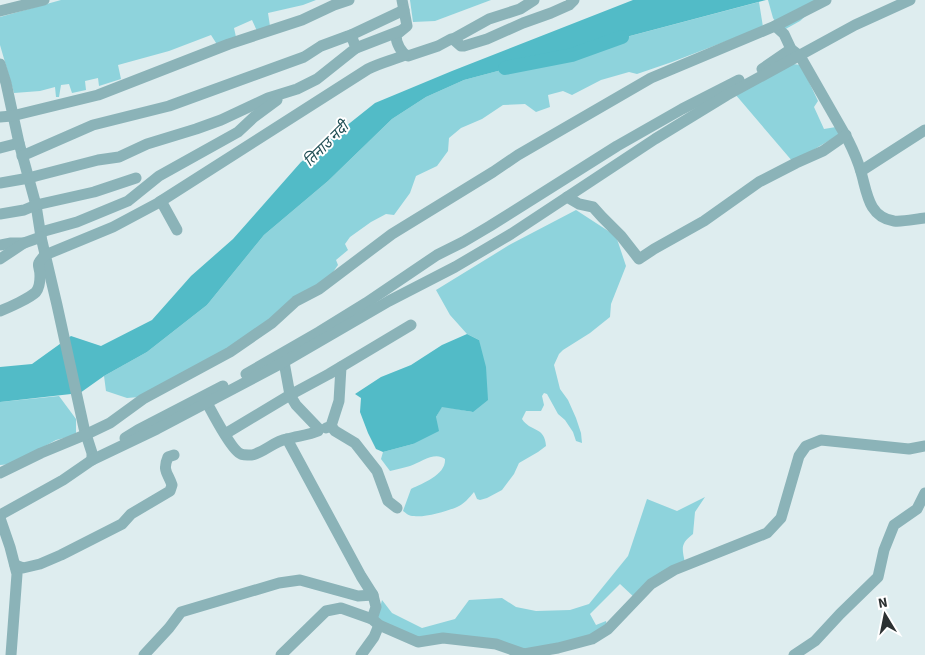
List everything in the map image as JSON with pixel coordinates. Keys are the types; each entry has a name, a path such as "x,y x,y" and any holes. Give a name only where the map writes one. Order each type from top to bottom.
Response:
{"street":[{"path":"0,11 22,2 44,0"},
{"path":"0,118 98,95 229,44 302,20 349,0"},
{"path":"0,311 17,304 36,292 40,275 38,265 45,255 113,227 161,201 368,69 405,55 408,56 438,46 489,19 520,9 534,0"},
{"path":"453,39 462,46 486,39 551,13 569,5 574,0"},
{"path":"0,473 86,431 110,423 143,399 230,352 272,323 296,301 319,289 392,234 518,155 651,78 776,26 826,0"},
{"path":"117,449 117,444 138,430 247,374 319,332 437,255 484,230 617,146 682,108 910,0"},
{"path":"0,183 29,178 119,156 147,144 196,129 247,109 268,98 297,89 317,79 356,48 405,29 407,26 403,5 351,35 321,46 304,57 169,106 93,125 22,156"},
{"path":"776,26 784,34 846,135 861,171 870,203 875,210 880,215 896,221 925,218"},
{"path":"400,31 396,35 396,40 405,55"},
{"path":"351,35 356,48"},
{"path":"12,655 17,574 0,517 63,480 92,460 117,449 284,362 389,301 511,234 654,139 796,53"},
{"path":"0,64 3,83 36,205 45,255 92,453 92,460"},
{"path":"0,260 41,235 128,201 159,176 238,132 254,116 286,93"},
{"path":"861,171 925,130"},
{"path":"567,197 579,204 593,207 621,236 639,260 654,249 704,221 759,182 823,151 846,135"},
{"path":"0,148 19,143"},
{"path":"0,214 24,210 36,205 94,192 136,178"},
{"path":"161,201 178,230"},
{"path":"0,245 11,243 24,244"},
{"path":"225,434 411,325"},
{"path":"284,362 290,395 296,406 318,428 318,431"},
{"path":"341,367 339,401 332,426 335,431 355,443 377,471 388,501 397,508"},
{"path":"207,403 225,434 240,454 252,455 279,441 298,435 314,433 332,426"},
{"path":"287,439 372,595 376,607 374,636 361,655"},
{"path":"281,655 326,611 341,608 418,642 442,638 496,644 524,654 592,639 608,628 651,584 674,570 767,533 781,518 799,456 806,446 821,440 909,449 925,446"},
{"path":"15,565 22,568 40,564 61,555 122,524 131,514 170,491 172,486 164,465 168,457 174,455"},
{"path":"794,655 816,641 840,614 878,577 884,550 894,525 917,509 925,494"},
{"path":"0,554 10,547"},
{"path":"144,655 181,612 278,583 300,580 358,596 372,595"}],"shaded area":[{"path":"61,0 316,0 268,13 270,26 257,31 252,20 234,28 236,37 218,46 211,35 169,51 118,65 121,79 99,86 98,78 85,81 86,90 72,93 69,84 61,85 59,97 56,97 55,87 40,91 14,93 0,45 0,17"},
{"path":"410,0 491,0 435,21 413,22"},
{"path":"768,0 823,0 800,21 782,31 773,18"},
{"path":"759,2 763,27 637,74 629,72 601,80 572,95 563,91 548,95 550,107 536,112 525,104 503,105 482,119 461,128 449,138 448,151 437,166 416,176 410,193 394,215 386,214 350,237 345,244 348,250 336,260 338,265 326,282 230,350 139,397 127,398 106,391 104,376 147,352 207,305 264,235 328,181 392,119 426,97 464,80"},
{"path":"793,64 801,65 818,101 814,107 824,129 836,127 840,134 793,162 735,94"},
{"path":"576,210 616,236 626,266 611,304 610,317 590,333 563,350 554,365 560,389 568,400 576,418 582,443 576,441 573,432 565,420 558,414 547,394 544,393 542,396 544,405 541,411 526,411 522,419 543,435 546,446 519,463 514,474 502,490 480,500 477,499 474,492 460,506 442,512 423,516 408,515 403,511 411,489 438,474 442,470 445,459 437,456 432,457 410,466 390,471 381,459 383,452 413,444 436,417 442,406 472,412 479,340 467,334 450,315 436,290 511,244"},
{"path":"59,396 76,419 76,435 56,440 12,464 0,465 0,402"},
{"path":"705,497 695,512 693,534 683,547 685,563 635,598 620,584 590,614 596,625 606,621 607,627 591,637 532,650 419,639 377,619 382,600 392,613 422,628 455,619 469,600 502,598 516,607 536,611 570,610 589,604 628,556 647,499 677,511"}],"water":[{"path":"633,0 766,0 464,80 426,97 392,119 328,181 264,235 207,305 147,352 104,376 80,393 0,402 0,367 32,364 71,336 101,346 152,320 191,276 233,239 301,162 375,103"},
{"path":"467,334 479,340 486,367 488,400 473,412 442,407 436,417 439,431 413,444 383,452 376,449 360,412 361,398 355,394 381,377 411,365 442,345"}],"waterway":[{"name":"तिनाउ नदी","path":"505,68 572,55 622,37"}]}
